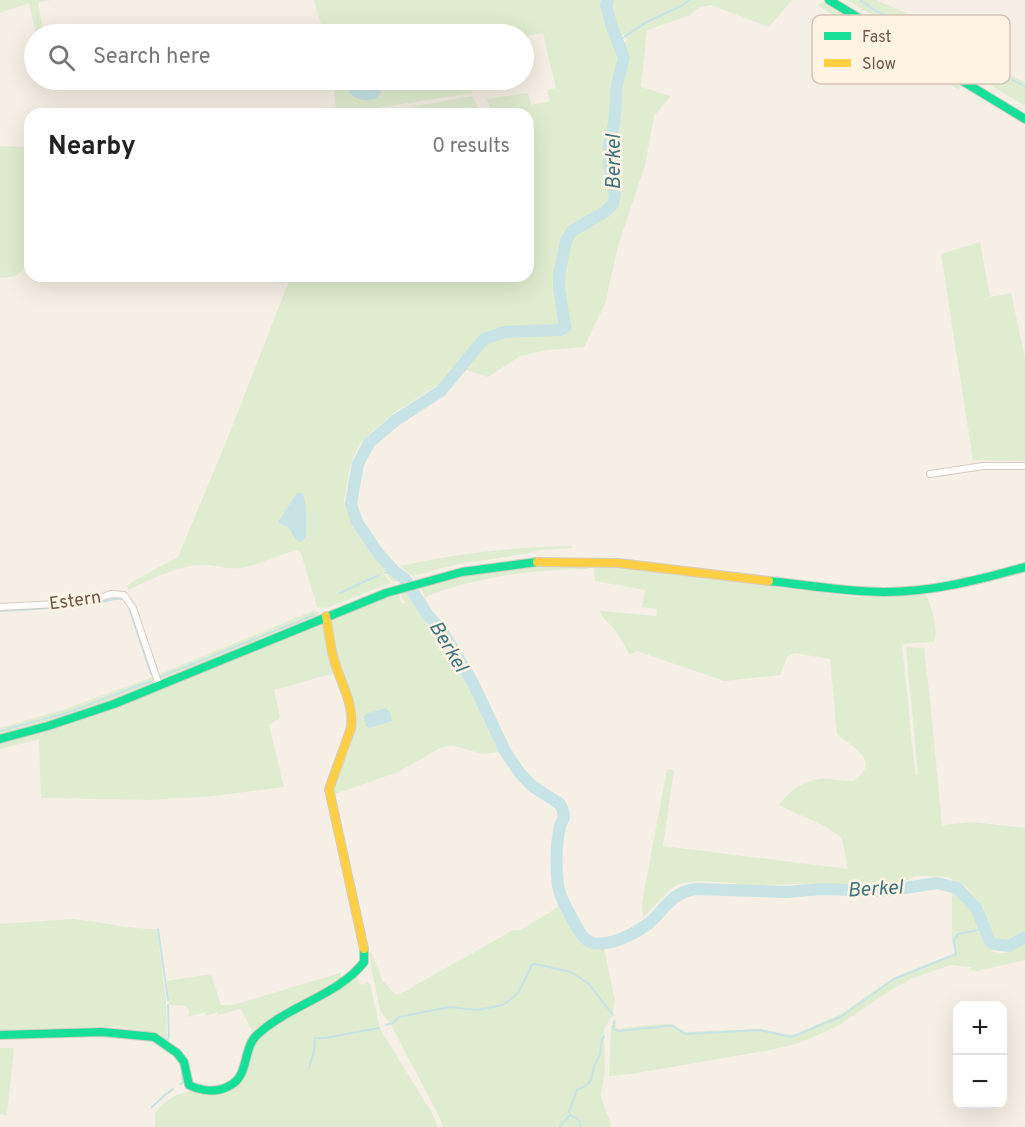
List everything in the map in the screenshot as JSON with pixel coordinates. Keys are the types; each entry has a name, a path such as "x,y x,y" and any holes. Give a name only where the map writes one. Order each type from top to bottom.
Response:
{"street":[{"path":"829,0 854,15"},
{"path":"967,84 1025,119"},
{"path":"930,474 983,466 1025,466"},
{"path":"0,739 82,716 386,593 427,579 507,564 548,561 615,562 828,588 884,592 951,586 1025,567"},
{"name":"Estern","path":"0,607 56,604 100,598 111,594 124,595 132,608 159,685"},
{"path":"0,1035 102,1032 154,1037 177,1053 184,1062 189,1085 208,1090 229,1087 238,1078 255,1038 278,1019 362,965 365,953 328,789 351,728 352,707 335,662 326,616"}],"green space":[{"path":"0,0 52,0 38,2 42,24 34,24 29,3 0,13"},
{"path":"314,0 604,0 607,27 614,35 621,58 614,83 611,128 607,146 606,163 612,196 606,208 573,226 563,241 556,282 562,325 559,328 502,329 483,337 443,382 395,412 367,436 358,447 350,467 344,500 345,508 375,555 389,572 401,580 393,582 384,572 391,583 327,608 317,607 301,553 298,550 240,568 203,565 180,568 128,590 127,586 133,581 178,557 289,282 534,282 534,108 490,108 487,99 528,93 531,105 550,101 547,90 556,88 543,33 534,35 534,24 321,24"},
{"path":"612,0 792,0 769,27 711,5 700,7 688,16 647,30 641,87 671,96 654,116 645,165 618,246 605,304 584,347 548,350 520,356 488,377 464,369 480,349 493,338 522,332 561,333 567,328 568,318 561,292 561,282 567,243 576,231 610,211 617,197 611,163 612,147 626,57 622,44 627,40 624,34 621,36 613,19"},
{"path":"847,0 876,0 911,15 872,15"},
{"path":"823,2 844,15 833,15 818,5"},
{"path":"1010,75 1025,82 1025,106 988,84 1010,84"},
{"path":"949,84 957,84 960,86 959,90"},
{"path":"334,90 472,90 472,93 376,108 336,108"},
{"path":"473,96 478,108 404,108"},
{"path":"0,146 24,147 24,268 12,277 0,278"},
{"path":"980,242 990,297 1011,293 1025,358 1025,461 973,460 941,254"},
{"path":"572,546 572,548 540,550 459,564 412,576 400,566 486,552"},
{"path":"585,564 589,569 546,571 485,579 425,597 420,586 466,574 529,565"},
{"path":"594,568 625,568 856,597 926,595 935,625 934,642 902,644 915,774 918,774 906,647 924,648 942,825 973,822 1025,828 1025,931 1006,940 993,938 981,905 966,886 946,877 928,876 916,876 902,882 840,885 819,883 750,886 701,881 679,884 643,917 642,903 667,769 674,770 663,846 848,869 842,838 828,828 779,805 789,793 801,785 822,779 854,781 866,767 862,754 837,734 830,659 794,653 787,657 780,675 724,681 637,651 630,655 616,631 601,615 600,609 656,616 657,609 642,607 645,590 595,581"},
{"path":"408,591 428,625 442,637 473,690 483,719 501,752 482,754 452,745 440,748 398,772 332,795 330,789 353,728 332,639 334,618 398,594 402,603 405,603 400,593"},
{"path":"313,611 318,612 319,616 161,680 157,675"},
{"path":"321,623 325,627 335,673 274,690 280,718 269,725 284,787 214,796 152,800 41,798 39,739 0,749 0,742"},
{"path":"153,677 154,684 66,717 0,735 0,728 63,710"},
{"path":"952,892 967,904 986,944 992,950 1000,953 1011,951 1025,942 1025,960 977,971 971,970 971,967 951,965 911,979 836,1027 799,1043 770,1050 609,1076 611,1026 616,1019 618,1029 673,1024 685,1032 759,1029 793,1035 841,1014 893,978 955,953 952,940"},
{"path":"560,906 575,936 580,941 586,945 604,948 615,1001 612,1016 604,1029 605,1070 601,1094 612,1127 443,1127 391,1025 380,1010 368,952 372,953 382,980 395,994 400,994 513,930 521,930"},
{"path":"73,919 157,929 166,1001 167,1038 123,1028 0,1029 0,924"},
{"path":"340,973 342,978 254,1035 241,1009 218,1015 217,1012 206,1016 205,1012 188,1017 189,1011 186,1006 169,1005 167,981 211,974 221,1005 233,1005"},
{"path":"356,973 359,983 370,984 380,1029 432,1113 438,1127 155,1127 155,1114 170,1099 188,1092 229,1088 256,1039 274,1024"},
{"path":"0,1048 14,1048 7,1115 0,1114"}],"water":[{"path":"350,90 381,90 378,98 370,100 362,100 349,92"},
{"path":"297,493 303,493 306,507 306,538 300,542 295,539 290,529 278,522"},
{"path":"386,708 391,714 392,721 369,728 366,726 364,717 366,714"}],"waterway":[{"name":"Berkel","path":"608,0 606,5 612,27 624,58 617,84 614,124 609,146 609,164 615,195 613,204 605,212 572,231 566,241 559,275 565,327 560,330 504,332 484,339 441,391 396,420 369,443 358,464 351,504 357,522 378,553 394,571 405,579 427,614 443,632 473,683 505,751 519,772 532,786 560,804 564,817 558,840 558,886 565,905 586,940 601,944 628,936 648,924 673,898 695,889 787,892 820,889 885,891 937,883 957,888 966,897 976,908 993,944 1009,946 1025,937"},
{"path":"618,41 645,23 690,0"},
{"path":"860,0 886,15"},
{"path":"1010,79 1025,86"},
{"path":"385,573 393,570"},
{"path":"340,593 379,575"},
{"path":"0,611 73,606 115,599 125,600"},
{"path":"128,605 151,674"},
{"path":"158,678 314,615"},
{"path":"0,731 66,713 151,681"},
{"path":"158,929 168,1000"},
{"path":"614,1021 613,1029 619,1031 673,1026 685,1034 759,1030 792,1037 842,1016 894,979 956,954 954,941 958,934 985,929"},
{"path":"386,1025 393,1023 399,1017 450,1007 477,1010 503,1005 518,993 532,965 535,964 571,972 588,983 613,1015"},
{"path":"158,1036 168,1040 168,1005"},
{"path":"309,1068 315,1038 379,1028"},
{"path":"117,1029 147,1032"},
{"path":"0,1030 15,1031"},
{"path":"560,1126 570,1115 569,1111 577,1090 591,1080 604,1036"},
{"path":"181,1084 183,1082 182,1073"},
{"path":"152,1107 173,1089"},
{"path":"570,1115 578,1119 581,1127"}],"traffic: fast":[{"path":"829,0 854,15"},
{"path":"967,84 1025,119"},
{"path":"0,739 114,704 386,593 462,572 537,562"},
{"path":"769,581 884,592 920,590 955,584 1025,567"},
{"path":"0,1035 102,1032 154,1037 177,1053 184,1062 189,1085 204,1090 219,1090 236,1082 243,1069 249,1047 257,1035 283,1016 341,983 364,962 364,949"}],"traffic: slow":[{"path":"537,562 618,563 769,581"},
{"path":"326,616 333,657 351,711 351,728 329,789 364,949"}]}
